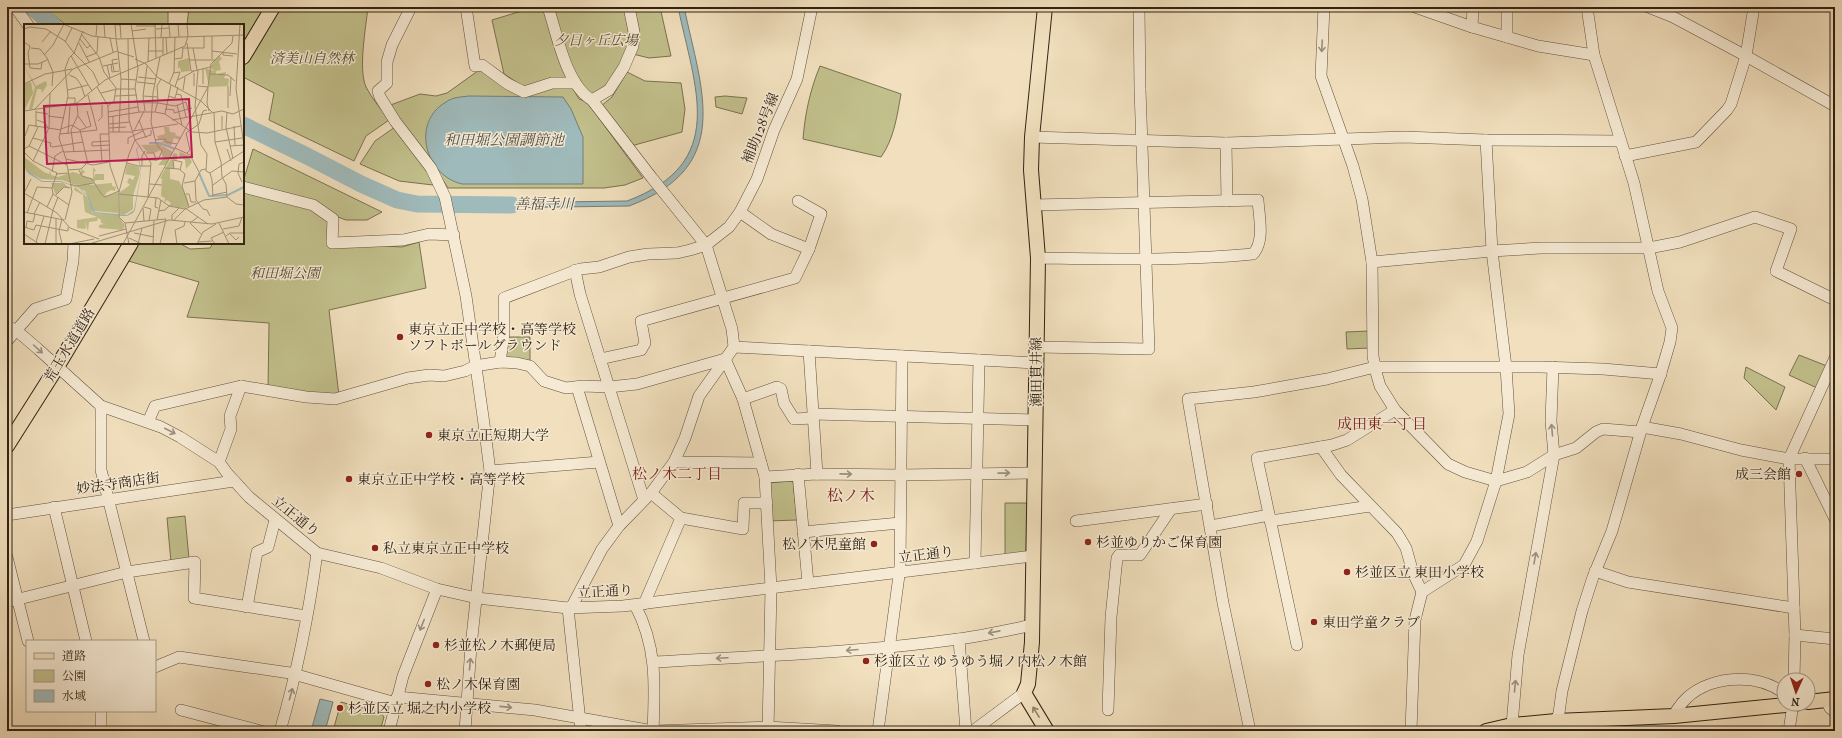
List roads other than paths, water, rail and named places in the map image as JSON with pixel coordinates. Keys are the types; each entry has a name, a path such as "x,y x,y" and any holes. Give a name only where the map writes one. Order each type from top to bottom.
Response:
{"main road":[{"path":"244,55 273,7"},
{"name":"瀬田貫井線","path":"1024,693 1027,688 1031,658 1033,625 1038,258 1033,205 1027,188 1031,170 1032,137 1045,7"},
{"name":"荒玉水道道路","path":"7,446 57,367 129,244"},
{"path":"1024,693 1047,731"},
{"path":"1816,701 1831,699"},
{"path":"1486,731 1512,725 1554,726 1674,716 1776,704"}],"street":[{"path":"15,7 27,24"},
{"path":"411,7 392,46 387,62 387,83 378,91 380,97 395,121 431,168 445,197 466,296 490,471 466,703 465,731"},
{"path":"466,7 475,66 482,65 508,84 524,92 552,83 575,83"},
{"path":"548,7 566,64 575,83 584,96 592,100 665,195 706,245 732,329 734,347 699,396 692,423 674,462 648,496 619,526 602,549 570,608 581,731"},
{"path":"592,100 609,90 624,67 633,46 634,32 629,7"},
{"name":"補助128号線","path":"706,245 729,226 740,212 757,179 774,130 797,79 812,7"},
{"path":"1036,347 1149,349 1141,140 1139,7"},
{"path":"1324,7 1321,76 1353,166 1362,199 1372,262 1375,367 1380,386 1395,410 1448,464 1465,472 1496,480 1527,472 1554,455 1576,448 1590,439 1596,432 1603,429 1641,430 1681,434 1741,450 1789,459 1835,459"},
{"path":"1415,7 1472,27 1538,46 1594,55"},
{"path":"1472,27 1473,7"},
{"path":"1506,37 1507,7"},
{"path":"1554,726 1559,713 1568,664 1582,611 1595,571 1612,531 1641,430 1670,342 1672,328 1658,291 1634,182 1594,55 1587,7"},
{"path":"1648,7 1673,17 1835,106"},
{"path":"1625,156 1696,142 1731,104 1746,56 1754,7"},
{"path":"1032,137 1226,143 1342,138 1428,137 1486,140 1620,141"},
{"path":"1422,592 1464,565 1477,541 1496,480 1509,414 1506,367 1492,250 1486,140"},
{"path":"1226,143 1226,201"},
{"path":"244,187 313,205 333,219 332,242 403,240 429,234 454,235"},
{"path":"1033,205 1258,200 1260,241 1258,248 1253,254 1220,257 1145,259 1038,258"},
{"path":"600,359 641,350 645,343 641,321 795,278 809,249 821,214 798,201"},
{"path":"740,212 772,234 809,249"},
{"path":"1372,262 1492,250 1541,248 1649,248 1680,242 1755,217 1791,230 1776,271 1835,300"},
{"path":"7,341 12,328 35,309 66,299 73,262 74,244"},
{"path":"500,362 504,334 504,298 574,270 599,267 648,254 678,253 706,245"},
{"path":"574,270 609,387 648,496 681,518 743,528 744,503 767,502"},
{"path":"12,328 38,348 101,406 101,470 144,640"},
{"path":"734,347 1036,363"},
{"path":"808,351 817,474"},
{"path":"878,731 898,573 900,568 900,416 902,356"},
{"path":"1794,672 1795,635 1789,459 1835,358"},
{"path":"148,422 155,406 241,386 306,397 335,399 408,378 429,375 444,376 465,371 475,366 500,362 517,363 530,366 544,381 566,388 609,387 637,384 725,359"},
{"path":"725,359 743,399 765,477 771,588 768,729"},
{"path":"975,563 979,360"},
{"path":"1250,731 1224,603 1188,399 1254,392 1327,379 1375,367 1553,367 1603,369 1660,374"},
{"path":"1512,725 1518,655 1554,455 1551,420 1553,367"},
{"path":"219,462 230,429 230,416 241,386"},
{"path":"577,387 619,526"},
{"path":"743,399 777,387 780,389 784,403 794,419 813,416 900,416 1036,420"},
{"name":"立正通り","path":"101,406 148,422 180,437 219,462 234,481 275,520 317,553 381,568 437,589 477,598 570,608 640,604 1033,556"},
{"path":"1298,645 1257,458 1321,447 1347,440 1395,410"},
{"path":"1321,447 1341,475 1397,533 1406,548 1413,573 1422,592 1415,620 1411,731"},
{"path":"1804,458 1835,520"},
{"path":"490,471 599,462"},
{"path":"674,462 762,463"},
{"path":"765,477 798,474 900,475 1034,473"},
{"path":"798,474 808,583"},
{"name":"妙法寺商店街","path":"7,515 234,481"},
{"path":"1076,522 1207,504"},
{"path":"1211,526 1370,506"},
{"path":"54,507 86,640"},
{"path":"1108,710 1111,617 1117,558 1119,555 1140,555 1171,509"},
{"path":"653,731 655,685 654,662 640,604 681,518"},
{"path":"247,607 256,552 268,547 275,520"},
{"path":"803,532 900,523"},
{"path":"280,731 296,674 306,616 312,594 317,553"},
{"path":"7,557 28,640"},
{"path":"7,602 127,572 195,562 194,598 306,616"},
{"path":"1595,571 1628,582 1794,608"},
{"path":"389,731 397,700 415,644 437,589"},
{"path":"654,662 770,656 889,647 959,639 1033,625"},
{"path":"1795,635 1835,639"},
{"path":"959,639 966,731"},
{"path":"156,667 179,657 296,674 397,700 466,703 580,717 653,731 768,729 837,731"},
{"path":"1674,716 1675,712 1689,695 1721,681 1733,679 1749,680 1765,684 1776,692"},
{"path":"973,731 1024,693"},
{"path":"1831,699 1830,708 1835,712"},
{"path":"181,710 261,731"},
{"path":"101,712 101,731"},
{"path":"1789,731 1790,712"}],"water":[{"path":"678,7 684,7 698,68 702,97 703,124 697,148 684,170 662,190 629,206 488,208 488,203 627,201 659,185 680,166 692,145 697,120 696,94 692,67"},
{"name":"和田堀公園調節池","path":"469,96 563,97 571,109 583,137 583,184 462,184 450,179 439,171 427,148 426,135 428,123 435,111 449,100"},
{"path":"320,699 333,702 325,731 311,731"}],"waterway":[{"name":"善福寺川","path":"32,7 52,24"},
{"name":"善福寺川","path":"244,125 361,184 397,200 417,204 512,205"}],"place":[{"name":"東京立正中学校・高等学校 ソフトボールグラウンド","path":"400,337"},
{"name":"東京立正短期大学","path":"429,435"},
{"name":"成三会館","path":"1799,474"},
{"name":"東京立正中学校・高等学校","path":"349,479"},
{"name":"杉並ゆりかご保育園","path":"1088,542"},
{"name":"松ノ木児童館","path":"874,544"},
{"name":"私立東京立正中学校","path":"375,548"},
{"name":"杉並区立 東田小学校","path":"1347,572"},
{"name":"東田学童クラブ","path":"1314,622"},
{"name":"杉並松ノ木郵便局","path":"436,645"},
{"name":"杉並区立 ゆうゆう堀ノ内松ノ木館","path":"866,661"},
{"name":"松ノ木保育園","path":"428,684"},
{"name":"杉並区立 堀之内小学校","path":"340,708"}],"district":[{"name":"成田東一丁目","path":"1382,424"},
{"name":"松ノ木二丁目","path":"677,474"},
{"name":"松ノ木","path":"851,495"}],"park label":[{"name":"夕日ヶ丘広場","path":"596,40"},
{"name":"済美山自然林","path":"312,58"},
{"name":"和田堀公園","path":"285,273"}]}
